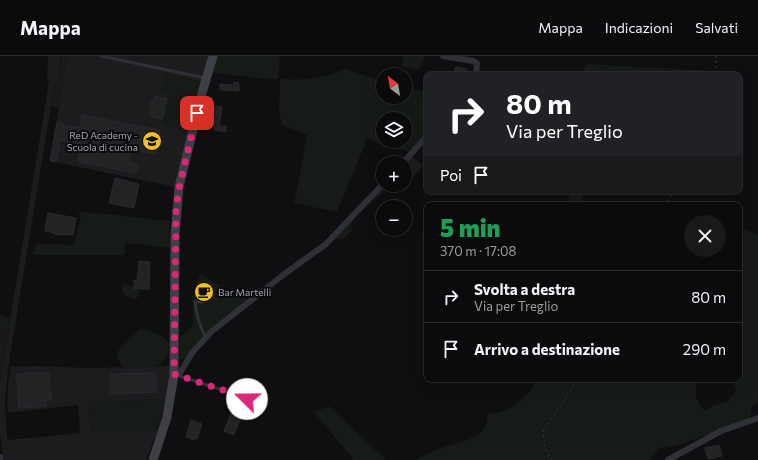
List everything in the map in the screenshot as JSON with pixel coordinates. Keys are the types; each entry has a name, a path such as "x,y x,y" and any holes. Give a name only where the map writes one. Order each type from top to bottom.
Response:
{"main road":[{"path":"153,460 167,417 174,374 176,210 179,188 206,78 213,56"}],"street":[{"path":"443,56 473,61 477,63 476,72"},
{"path":"409,156 424,139"},
{"path":"174,374 180,373 192,353 220,324 326,244 376,191"},
{"path":"668,460 721,431 758,418"}],"lane":[{"path":"101,56 206,78"},
{"path":"202,302 195,302 201,328 206,338"},
{"path":"174,374 232,393 253,402"}],"path":[{"path":"716,56 717,72"},
{"path":"666,202 673,194"},
{"path":"552,460 545,449 543,431 565,399 574,382"}],"shaded area":[{"path":"48,56 61,56 59,81 55,81 8,369 5,399 7,440 80,433 78,405 7,413 8,383 11,367 35,366 87,368 171,366 166,399 88,402 91,431 158,429 146,460 3,460 0,434 0,383 49,81 47,80"},
{"path":"62,56 67,56 59,107 51,107 55,81 59,81"},
{"path":"67,56 209,56 176,187 50,161"},
{"path":"217,56 280,56 278,79 254,78 211,72"},
{"path":"403,56 425,56 418,70 402,66"},
{"path":"586,64 715,71 715,72 583,72"},
{"path":"344,69 376,79 376,104 412,104 412,89 424,91 424,136 411,150 412,112 376,112 376,142 367,139 337,212 294,203 307,135 282,125 279,113 280,79 305,79 329,75"},
{"path":"164,73 201,81 189,131 162,124 169,93 161,89"},
{"path":"396,148 408,148 409,152"},
{"path":"412,157 423,165 414,176 412,175"},
{"path":"376,192 382,192 350,222 352,223 351,232 342,239 332,239"},
{"path":"569,194 585,194 581,202 569,202"},
{"path":"77,211 169,221 170,248 125,243 125,255 34,255 36,243 74,245 81,215"},
{"path":"745,228 758,235 758,403 752,407 750,419 690,441 668,447 662,447 657,450 650,460 416,460 431,452 477,435 483,430 486,423 487,414 496,413 512,407 532,390 533,386 537,382 698,382 696,387 697,400 701,407 705,410 714,405 727,402 736,391 735,386 732,382 742,382 742,237"},
{"path":"200,273 225,289 248,300 223,321 185,359 179,360 180,337 191,327 193,323 193,302"},
{"path":"124,284 130,285 139,291 138,297 134,299 124,295 122,289"},
{"path":"0,315 10,319 0,383"},
{"path":"140,329 163,337 168,342 168,353 164,360 156,367 124,367 117,358 118,351"},
{"path":"166,399 158,429 91,431 88,402"},
{"path":"329,406 386,460 354,460 314,412"}],"building":[{"path":"456,67 467,69 466,72 455,72"},
{"path":"234,82 239,83 239,91 220,90 220,84 234,85"},
{"path":"155,96 167,99 162,119 151,116 152,113 149,112 152,99 154,100"},
{"path":"209,105 222,107 219,126 226,126 226,132 214,130 215,118 208,117"},
{"path":"82,115 160,130 156,154 132,149 129,162 138,164 136,173 78,162 81,144 60,140 56,162 50,161 57,122 62,123 62,125 80,128"},
{"path":"115,178 139,184 134,208 109,203"},
{"path":"48,213 76,218 73,235 56,235 45,231"},
{"path":"139,261 150,262 149,289 134,289 134,281 137,280"},
{"name":"Bar Martelli","path":"199,282 212,285 208,298 197,295"},
{"path":"44,372 44,374 49,373 51,400 46,400 46,406 19,408 17,374"},
{"path":"156,373 156,392 110,394 110,374"},
{"path":"234,406 244,410 234,435 224,431"},
{"path":"191,420 202,424 197,439 195,438 194,440 186,437"},
{"path":"719,445 722,456 708,459 705,448"}],"place":[{"name":"ReD Academy - Scuola di cucina","path":"152,141"},
{"name":"Bar Martelli","path":"204,292"}],"route":[{"path":"197,113 179,188 176,210 174,374 247,399"}]}
